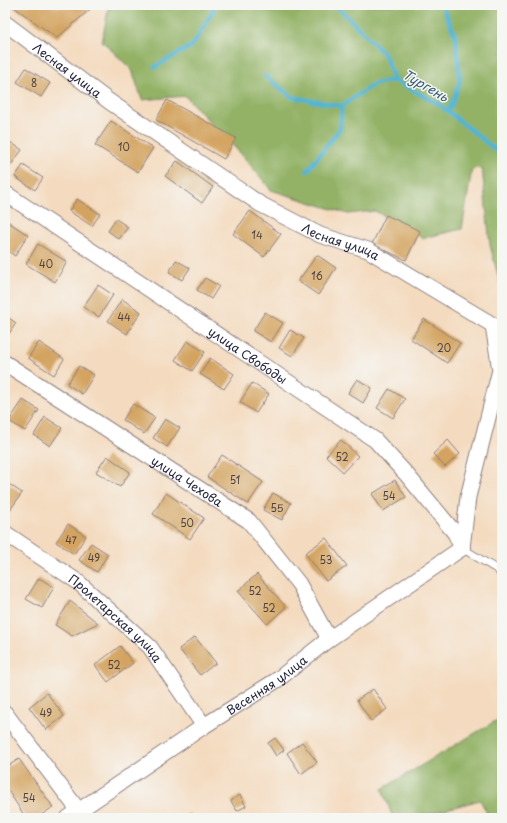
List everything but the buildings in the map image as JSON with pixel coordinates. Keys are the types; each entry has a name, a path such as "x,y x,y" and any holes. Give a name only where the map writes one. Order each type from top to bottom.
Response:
{"street":[{"name":"Лесная улица","path":"5,23 110,102 260,204 320,235 368,250 493,325 500,370 468,497 462,548"},
{"name":"улица Свободы","path":"5,193 375,440 407,475 455,533 462,548"},
{"name":"улица Чехова","path":"5,362 249,521 299,584 329,639"},
{"name":"Пролетарская улица","path":"5,533 78,582 150,647 204,726"},
{"name":"Весенняя улица","path":"73,815 204,726 277,680 329,639 462,548"},
{"path":"5,713 73,815"}],"lane":[{"path":"462,548 498,570 502,576"}],"green space":[{"path":"109,5 502,5 502,291 490,245 482,168 472,169 462,229 423,238 375,211 348,214 271,190 242,155 185,96 142,100 132,70 102,41"},
{"path":"502,717 502,818 479,818 487,813 480,800 419,818 393,818 382,789"}],"waterway":[{"path":"155,67 193,45 216,5"},
{"name":"Тургень","path":"336,5 385,55 394,80 439,104 502,155"},
{"path":"442,5 456,37 460,80 453,102 448,111"},
{"path":"265,76 292,97 342,106 374,84 394,80"},
{"path":"307,171 340,129 342,106"}]}
